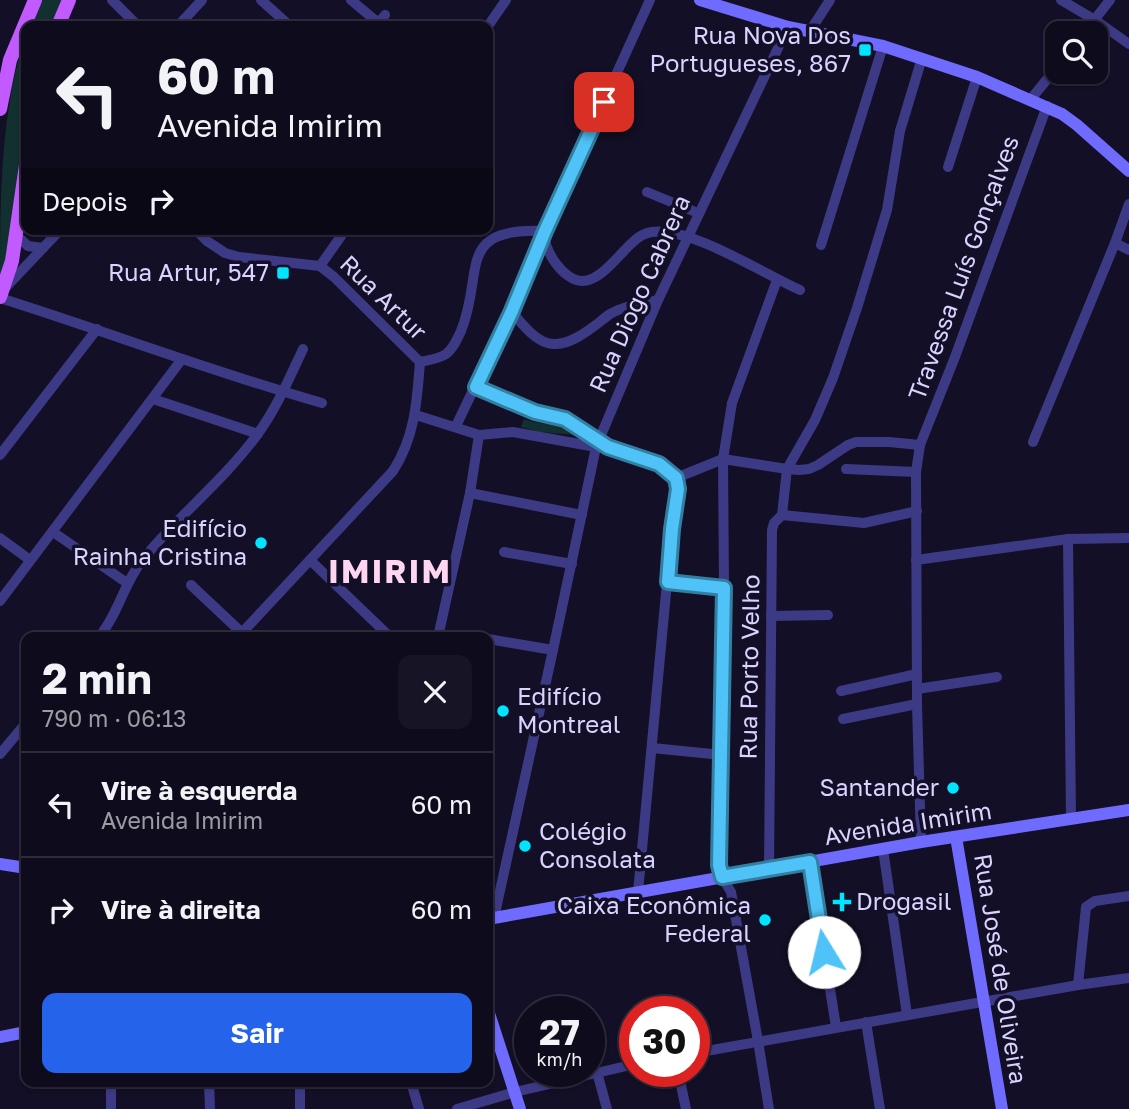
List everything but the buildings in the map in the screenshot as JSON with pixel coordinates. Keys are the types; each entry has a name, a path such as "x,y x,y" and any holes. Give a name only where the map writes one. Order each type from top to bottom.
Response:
{"main road":[{"path":"23,21 34,0"},
{"path":"60,21 69,0"},
{"path":"0,109 5,55 21,25"},
{"path":"1,295 12,261 21,200"}],"street":[{"path":"112,0 133,21"},
{"path":"186,21 202,0"},
{"path":"261,0 284,21"},
{"path":"351,0 376,21 385,15"},
{"path":"491,21 506,0"},
{"path":"456,426 512,311 544,233 650,0"},
{"path":"700,0 788,27 883,46 977,77 1062,114 1129,171"},
{"path":"810,31 830,0"},
{"path":"1061,0 1129,44"},
{"path":"1095,20 1110,0"},
{"name":"Rua Diogo Cabrera","path":"493,909 597,444 657,300 788,27"},
{"path":"821,245 883,46"},
{"path":"787,470 834,378 857,308 884,221 900,131 922,58"},
{"path":"948,167 977,77"},
{"path":"1031,99 1045,82"},
{"name":"Travessa Luís Gonçalves","path":"921,842 916,560 916,472 920,445 955,358 1047,106"},
{"path":"647,192 698,213"},
{"path":"1033,442 1129,204"},
{"path":"544,233 546,245 556,263 565,274 583,281 600,273 643,235 664,232 687,237 727,253 777,280 800,289"},
{"path":"420,362 448,353 455,344 466,317 474,269 485,244 503,233 544,233"},
{"path":"16,235 28,246 43,248"},
{"path":"55,235 1,295 182,359 322,403"},
{"name":"Rua Artur","path":"201,235 225,253 239,257 320,266 420,362 416,415 402,458 393,471 243,632"},
{"path":"320,266 342,235"},
{"path":"1115,243 1129,250"},
{"path":"769,1109 731,892 722,877 719,865 724,588 723,459 732,403 777,280"},
{"path":"512,311 536,338 546,344 556,344 579,337 617,311 657,300"},
{"path":"0,455 97,329"},
{"path":"102,632 115,614 127,583 144,558 258,434 283,392 303,349"},
{"path":"0,601 182,359"},
{"path":"476,387 535,412 565,419 597,444"},
{"path":"153,399 258,434"},
{"path":"416,415 479,435 513,432 597,444 659,464 676,478 678,489 638,892"},
{"path":"439,632 470,493 479,435"},
{"path":"676,478 723,459 787,470 809,469 856,442 920,445"},
{"path":"846,469 916,472"},
{"name":"Rua Porto Velho","path":"769,869 772,530 774,523 782,515 787,470"},
{"path":"470,493 582,515"},
{"path":"782,515 864,523 917,511"},
{"path":"53,532 127,583"},
{"path":"0,538 30,560"},
{"path":"916,560 1068,540 1129,538"},
{"path":"1068,540 1071,819"},
{"path":"504,552 572,564"},
{"path":"310,560 387,632"},
{"path":"668,582 724,588"},
{"path":"191,585 237,632"},
{"path":"771,615 828,615"},
{"path":"493,640 553,650"},
{"path":"841,691 917,674"},
{"path":"917,689 997,677"},
{"path":"843,719 917,704"},
{"path":"0,754 21,729"},
{"path":"652,748 722,755"},
{"name":"Avenida Imirim","path":"493,918 921,842 1129,810"},
{"name":"Rua José de Oliveira","path":"956,837 1002,1109"},
{"path":"883,849 907,1014"},
{"path":"810,862 836,1027"},
{"path":"0,864 21,866"},
{"path":"1078,985 1086,907 1095,901 1129,896"},
{"path":"710,1050 907,1014 1129,978"},
{"path":"866,1022 880,1109"},
{"path":"493,1026 520,1109"},
{"path":"0,1037 21,1033"},
{"path":"111,1087 111,1109"},
{"path":"209,1087 210,1109"},
{"path":"300,1087 300,1109"},
{"path":"412,1087 419,1109"},
{"path":"457,1109 535,1087"},
{"path":"601,1087 607,1109"},
{"path":"681,1087 686,1109"}],"green space":[{"path":"41,0 65,0 56,21 32,21"},
{"path":"21,51 21,171 8,260 0,283 3,157"},
{"path":"524,419 564,427 584,439 576,435 539,432 521,427"}],"place":[{"name":"Rua Nova Dos Portugueses, 867","path":"865,50"},
{"name":"Rua Artur, 547","path":"283,273"},
{"name":"Edifício Rainha Cristina","path":"261,543"},
{"name":"Edifício Montreal","path":"503,711"},
{"name":"Santander","path":"953,788"},
{"name":"Colégio Consolata","path":"525,846"},
{"name":"Drogasil","path":"842,902"},
{"name":"Caixa Econômica Federal","path":"765,920"}],"district":[{"name":"IMIRIM","path":"390,572"}],"route":[{"path":"604,102 476,387 535,412 565,419 608,447 659,464 676,478 678,489 668,582 724,588 719,865 722,877 810,862 824,952"}]}
